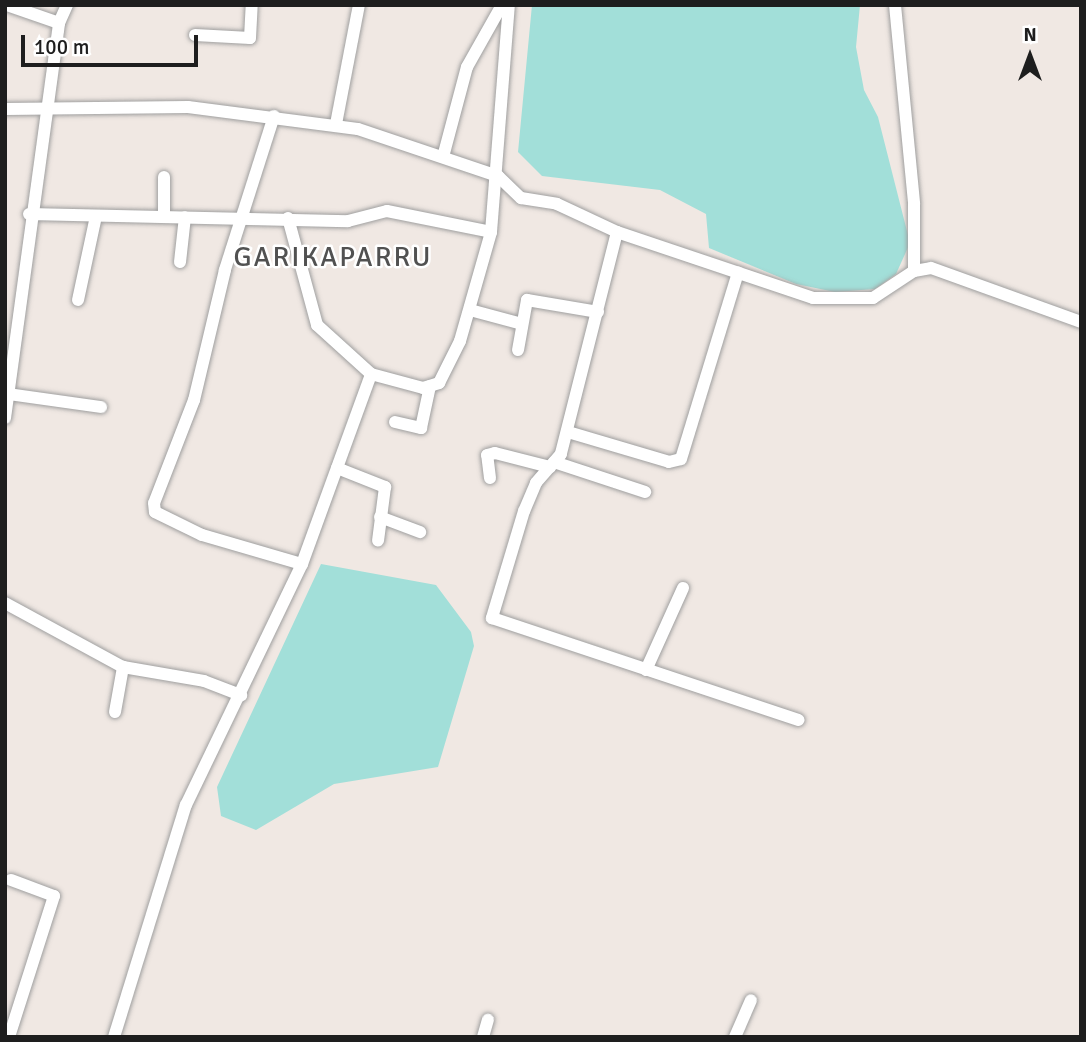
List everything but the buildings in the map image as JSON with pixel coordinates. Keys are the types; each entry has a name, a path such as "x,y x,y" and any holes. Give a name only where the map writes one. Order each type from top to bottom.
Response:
{"street":[{"path":"7,5 59,23"},
{"path":"5,418 44,106 59,23 67,5"},
{"path":"195,35 250,38 252,5"},
{"path":"336,124 359,5"},
{"path":"443,157 467,67 502,5"},
{"path":"395,422 421,428 429,386 446,373 470,310 491,232 498,176 509,5"},
{"path":"895,5 914,204 914,271"},
{"path":"5,109 44,106 188,107 336,124 498,176 521,198 558,204 617,233 738,273 846,301 873,298 914,271 949,272 1081,322"},
{"path":"274,116 240,218 194,400 157,491 155,512 202,536 302,564"},
{"path":"163,177 163,217"},
{"path":"29,214 348,221 387,211 417,212 491,232"},
{"path":"79,300 96,216"},
{"path":"180,262 185,217"},
{"path":"288,218 317,326 371,374 429,386"},
{"path":"617,233 568,432 524,510 492,618 798,720"},
{"path":"568,432 669,461 681,459 738,273"},
{"path":"518,350 527,300 598,312"},
{"path":"470,310 523,324"},
{"path":"114,1037 186,806 302,564 371,374"},
{"path":"8,394 101,407"},
{"path":"490,478 487,455 495,453 552,464 645,492"},
{"path":"337,468 385,487 378,541"},
{"path":"380,517 420,532"},
{"path":"646,670 683,588"},
{"path":"5,603 123,667 204,681 241,695"},
{"path":"115,712 123,667"},
{"path":"9,1037 54,896 11,880"},
{"path":"735,1037 751,1000"},
{"path":"483,1037 488,1020"}],"water":[{"path":"532,5 860,5 856,47 864,90 878,117 910,243 896,274 875,289 835,292 796,284 709,248 706,214 660,190 542,176 518,152"},
{"path":"321,564 436,585 471,632 474,646 438,767 334,784 256,830 221,816 217,787"}],"district":[{"name":"GARIKAPARRU","path":"333,257"}]}
